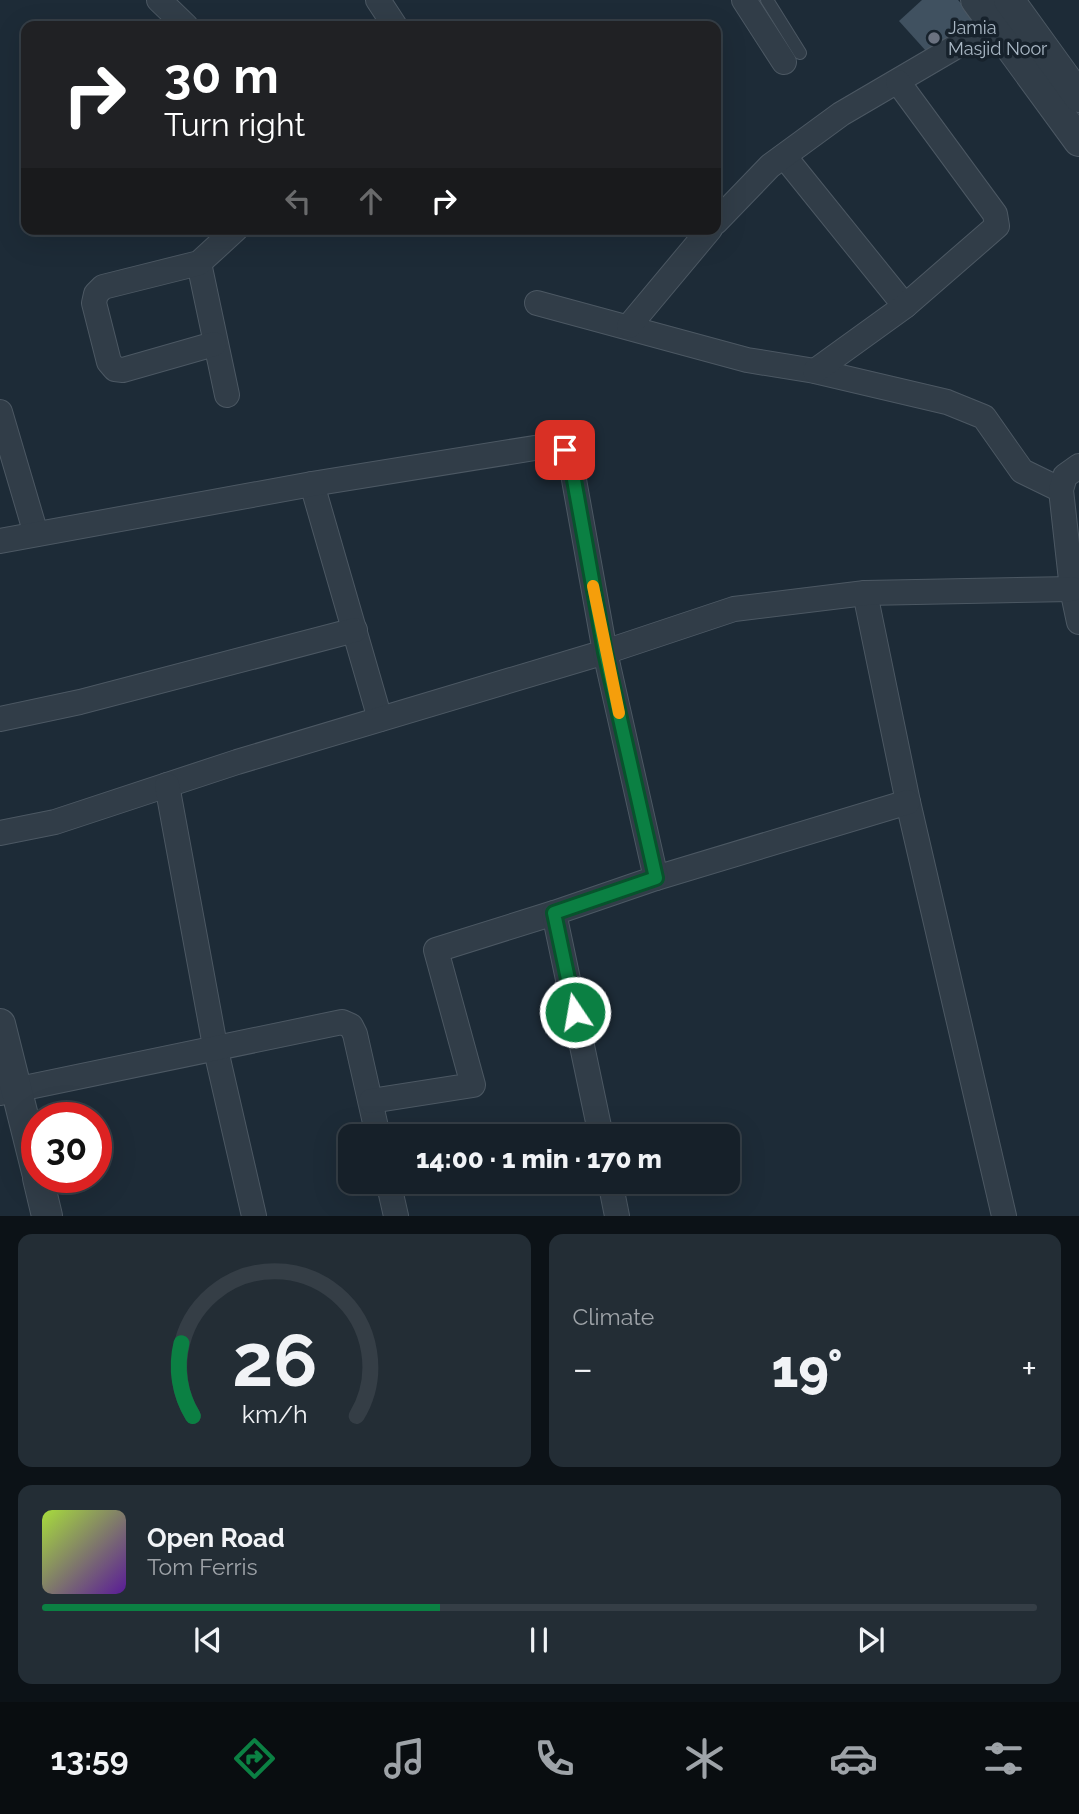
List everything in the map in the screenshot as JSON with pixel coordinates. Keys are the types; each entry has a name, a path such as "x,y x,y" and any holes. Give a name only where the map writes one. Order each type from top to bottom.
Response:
{"street":[{"path":"159,0 181,21"},
{"path":"378,0 392,21"},
{"path":"744,0 792,57"},
{"path":"976,0 1007,12 1079,97"},
{"path":"721,217 770,166 841,114 898,82 1007,12"},
{"path":"1007,12 1079,141"},
{"path":"815,371 905,306 997,226 995,214 898,82"},
{"path":"784,156 905,306"},
{"path":"214,344 123,370 115,369 109,362 94,303 96,294 103,287 199,263 229,235"},
{"path":"629,326 705,235"},
{"path":"199,263 214,344 227,395"},
{"path":"537,303 747,360 815,371 947,402 984,417 1022,471 1061,489"},
{"path":"0,412 36,534"},
{"path":"0,541 312,484 552,445 565,450 571,463 605,652 656,878"},
{"path":"1079,466 1065,476 1061,489 1072,589 1079,622"},
{"path":"312,484 380,719"},
{"path":"0,833 55,822 380,719 605,652 734,608 866,593 1072,589"},
{"path":"866,593 908,802 1004,1216"},
{"path":"0,719 106,696 355,630"},
{"path":"167,785 215,1046 254,1216"},
{"path":"370,1101 473,1085 436,950 656,878 908,802"},
{"path":"554,913 598,1124"},
{"path":"9,1091 215,1046 342,1022 351,1026 355,1034 375,1124"},
{"path":"0,1024 9,1091 21,1126"},
{"path":"42,1193 47,1216"},
{"path":"391,1194 396,1216"},
{"path":"613,1194 617,1216"}],"lane":[{"path":"767,0 792,57"}],"building":[{"name":"Jamia Masjid Noor","path":"922,0 958,0 981,25 926,51 899,21"}],"slow traffic":[{"path":"593,586 619,713"}],"place":[{"name":"Jamia Masjid Noor","path":"934,38"}],"route":[{"path":"565,450 571,463 605,652 656,878 554,913 575,1012"}]}
